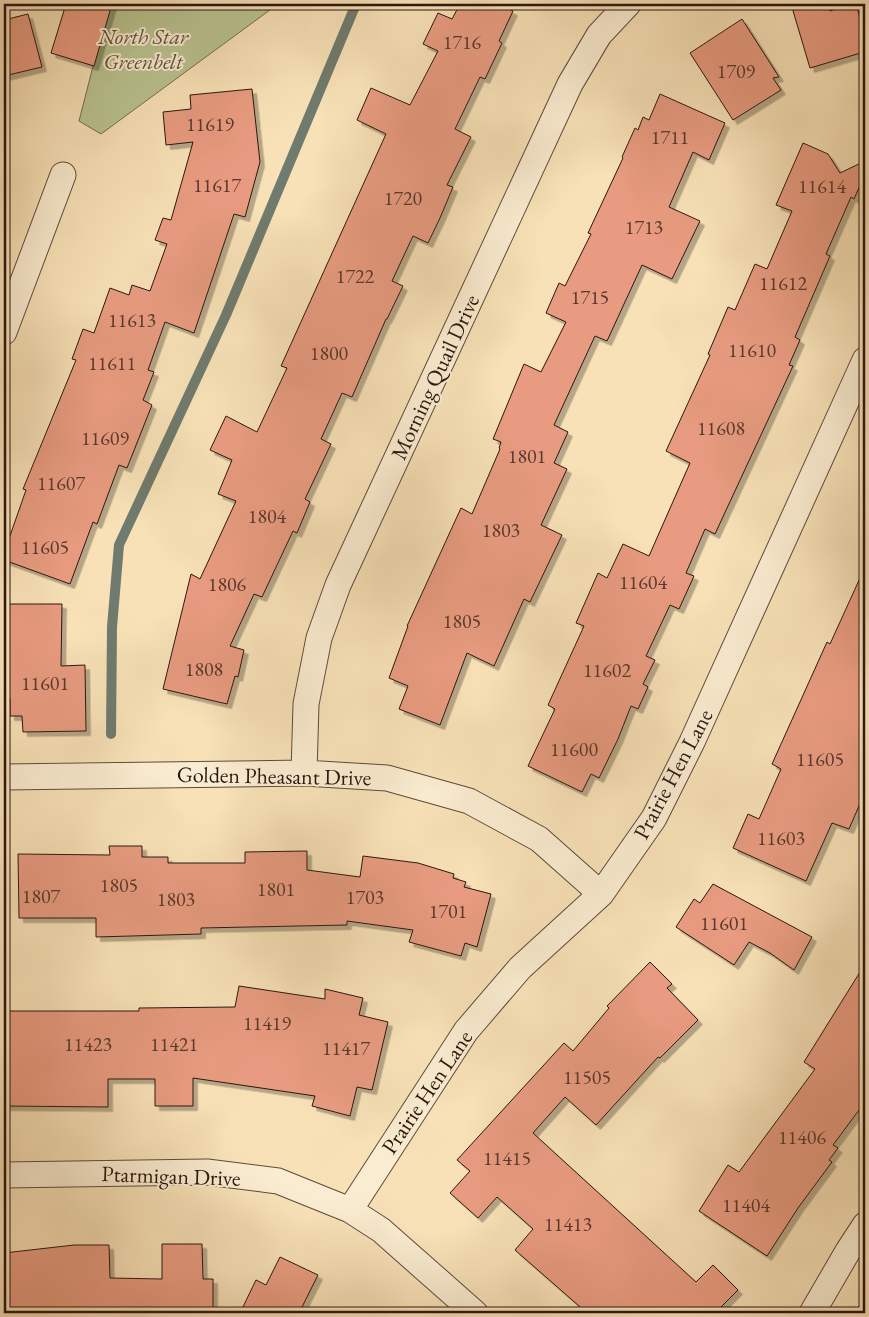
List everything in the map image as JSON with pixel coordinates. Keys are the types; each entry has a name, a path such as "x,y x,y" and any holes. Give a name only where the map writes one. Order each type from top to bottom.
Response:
{"street":[{"name":"Morning Quail Drive","path":"304,773 306,704 319,638 338,585 570,84 599,35 628,4"},
{"path":"4,332 62,175"},
{"name":"Prairie Hen Lane","path":"350,1210 466,1031 520,968 601,894 654,818 692,742 865,360"},
{"name":"Golden Pheasant Drive","path":"4,778 304,773 387,778 469,801 539,839 601,894"},
{"name":"Ptarmigan Drive","path":"4,1175 207,1172 278,1181 350,1210 381,1230 475,1313"},
{"path":"812,1313 865,1225"}],"green space":[{"name":"North Star Greenbelt","path":"109,4 278,4 101,134 79,121"}],"building":[{"path":"66,4 112,4 94,66 51,53"},
{"path":"460,4 498,4 513,11 499,41 502,43 485,79 480,77 455,129 471,137 447,185 453,187 440,218 428,243 413,236 392,281 403,286 386,319 352,397 342,393 321,439 331,444 305,499 310,502 297,533 293,531 262,597 254,594 230,646 244,650 238,677 235,676 227,704 163,689 191,574 200,579 236,501 218,494 232,460 210,450 226,416 257,432 287,368 281,366 386,134 357,120 371,88 410,105 438,51 423,44 438,13 452,19"},
{"path":"791,4 828,4 830,11 848,4 856,4 865,35 859,36 864,52 810,68"},
{"path":"28,14 42,67 4,76 4,20"},
{"path":"742,19 779,77 773,78 781,90 733,120 690,53"},
{"path":"252,89 260,162 245,217 234,214 194,333 165,322 148,370 154,372 143,400 152,405 127,468 119,465 97,524 93,522 70,584 4,560 4,553 26,490 23,489 76,360 72,359 83,329 94,333 110,288 129,295 132,285 150,291 167,244 155,240 163,218 171,220 193,142 166,145 163,112 191,109 190,95"},
{"path":"660,94 725,123 709,160 693,152 669,207 700,221 672,279 642,265 607,341 595,336 554,425 568,432 554,463 567,469 541,525 562,535 530,602 524,599 494,666 467,653 440,725 399,709 408,686 389,678 407,626 461,508 472,514 500,449 501,442 493,439 524,364 541,372 566,322 546,313 559,283 565,286 591,234 588,233 635,128 638,130 643,117 649,120"},
{"path":"803,143 828,154 840,173 865,161 865,174 854,199 851,197 826,254 830,256 795,337 800,340 789,365 793,366 715,534 705,529 686,573 694,576 679,609 670,605 646,656 655,660 643,684 648,687 638,709 631,706 618,739 599,778 591,774 582,792 528,766 555,709 548,705 584,626 576,623 598,573 607,578 623,544 649,556 690,463 666,451 710,355 708,354 728,307 735,310 755,264 767,269 792,211 776,205"},
{"path":"865,567 865,792 849,829 832,823 806,881 733,848 748,814 759,819 781,769 772,764 827,642 830,644"},
{"path":"4,604 62,604 61,666 85,665 86,731 23,732 22,716 10,716 10,699 4,699"},
{"path":"109,846 142,846 142,857 168,857 168,863 245,863 245,852 307,851 307,870 360,877 363,856 418,863 454,874 453,878 466,882 464,887 491,894 477,947 465,943 461,956 409,942 413,930 347,921 347,925 201,928 201,934 96,937 96,918 19,918 18,854 110,855"},
{"path":"713,884 812,937 794,970 770,953 749,942 734,965 676,927 694,899 700,903"},
{"path":"650,962 672,984 667,988 698,1020 660,1058 658,1057 596,1125 565,1097 533,1133 696,1282 713,1265 738,1290 715,1313 587,1313 515,1250 533,1229 497,1197 478,1218 450,1193 470,1171 457,1160 564,1043 573,1051 609,1008 607,1006"},
{"path":"865,964 865,1102 833,1145 838,1148 829,1160 832,1162 798,1208 767,1256 699,1211 728,1165 739,1172 815,1069 804,1062"},
{"path":"239,986 325,999 325,989 363,998 359,1015 388,1022 372,1090 357,1087 350,1116 312,1106 315,1096 193,1078 193,1106 155,1106 155,1079 108,1079 108,1107 4,1106 4,1011 139,1011 139,1008 235,1007"},
{"path":"162,1244 202,1244 203,1279 213,1279 213,1313 4,1313 4,1253 74,1245 109,1245 110,1278 162,1279"},
{"path":"280,1257 318,1275 299,1313 240,1313 256,1280 266,1285"}],"waterway":[{"path":"111,734 112,627 119,545 226,315 356,4"}]}
